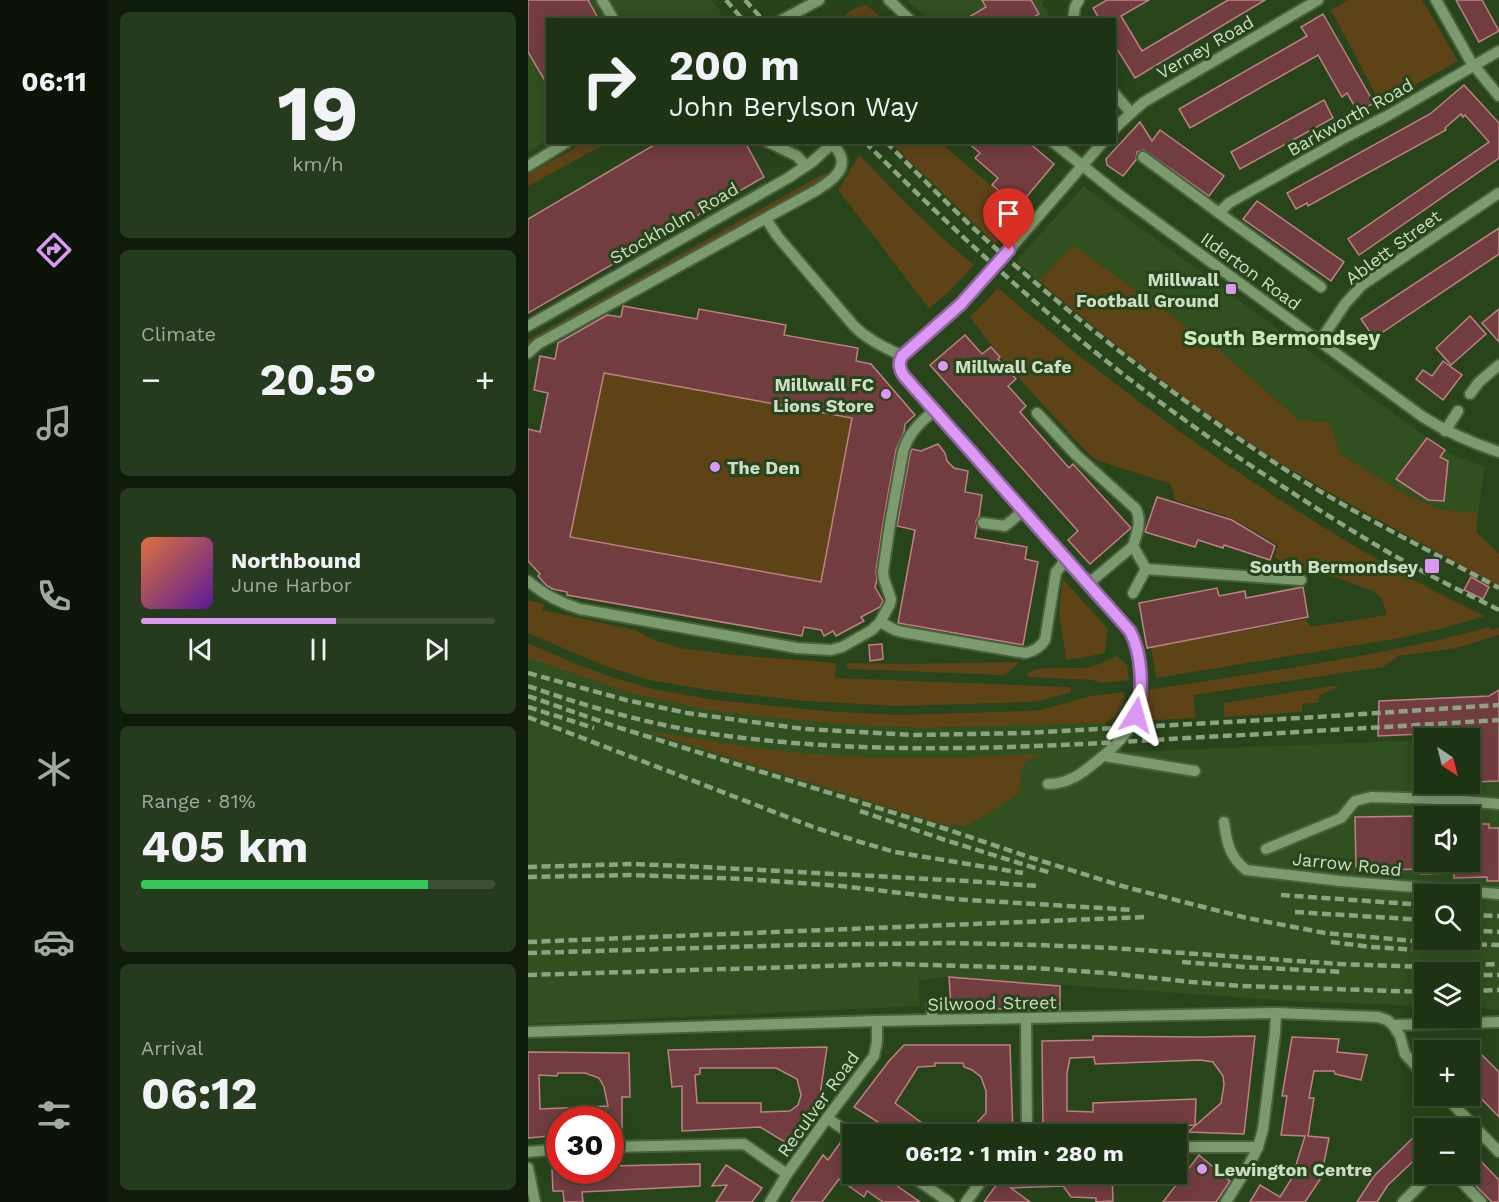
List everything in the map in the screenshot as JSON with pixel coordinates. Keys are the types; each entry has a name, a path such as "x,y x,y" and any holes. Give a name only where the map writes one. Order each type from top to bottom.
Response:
{"street":[{"path":"602,0 613,18"},
{"path":"786,18 819,0"},
{"path":"889,0 908,18"},
{"path":"1073,18 1078,0"},
{"name":"Verney Road","path":"1116,127 1144,102 1318,0"},
{"path":"1436,0 1474,66 1499,96"},
{"name":"Barkworth Road","path":"1219,213 1229,203 1499,51"},
{"path":"1116,95 1131,113"},
{"path":"528,166 564,144"},
{"path":"772,144 797,156 806,166"},
{"name":"Stockholm Road","path":"528,326 788,178 832,144"},
{"path":"528,353 538,344 815,191 840,170 842,159 834,144"},
{"name":"Ilderton Road","path":"1055,144 1082,166 1423,417 1445,431 1499,452"},
{"path":"1048,784 1068,781 1104,756 1118,743 1136,715 1140,701 1140,665 1134,640 1130,631 901,373 899,366 901,358 961,304 1101,144"},
{"path":"1143,157 1321,287"},
{"name":"Ablett Street","path":"1320,341 1345,304 1362,285 1499,193"},
{"path":"766,219 778,237 854,326 867,338 901,358"},
{"path":"1470,394 1479,382 1499,364"},
{"path":"528,581 548,596 580,609 808,649 837,649 872,630 880,622 890,604 891,599 883,573 903,452 906,442 917,426 934,411"},
{"path":"1445,431 1458,411"},
{"path":"1037,413 1076,454 1136,509 1140,518 1133,546 1088,584"},
{"path":"982,523 1005,526 1023,511"},
{"path":"1133,546 1146,569"},
{"path":"880,622 902,632 1025,653 1035,650 1045,640 1056,572 1066,560"},
{"path":"1146,569 1301,580"},
{"path":"1133,593 1146,569"},
{"path":"1104,756 1195,771"},
{"path":"1266,849 1341,818 1354,801 1371,797 1499,804"},
{"name":"Jarrow Road","path":"1224,822 1231,854 1246,870 1340,881 1499,894"},
{"path":"932,1004 932,1020"},
{"path":"1226,1202 1249,1165 1258,1147 1263,1129 1276,1013"},
{"name":"Silwood Street","path":"528,1032 877,1021 1276,1013 1378,1017 1393,1024 1499,1022"},
{"path":"1026,1019 1026,1124"},
{"name":"Reculver Road","path":"770,1202 787,1174 874,1056 877,1021"},
{"path":"1393,1024 1400,1036 1405,1054 1414,1064"},
{"path":"1453,1106 1462,1118"},
{"path":"827,1118 842,1128"},
{"path":"1480,1137 1499,1152"},
{"path":"624,1147 744,1144 787,1174"},
{"path":"1187,1147 1258,1147"},
{"path":"535,1202 528,1167 528,1152 546,1150"},
{"path":"923,1184 949,1202"},
{"path":"966,1202 979,1184"},
{"path":"1403,1202 1421,1184"},
{"path":"1464,1184 1481,1202"}],"shaded area":[{"path":"528,0 711,0 720,10 721,18 546,18 546,141 528,152"},
{"path":"906,0 1045,0 1042,3 1050,18 928,18"},
{"path":"1348,0 1422,0 1458,61 1381,104 1331,10"},
{"path":"866,5 883,18 842,18"},
{"path":"582,144 605,144 528,186 528,174"},
{"path":"892,144 942,144 1018,209 1017,218 995,244"},
{"path":"859,155 929,226 974,265 949,292 929,308 839,191"},
{"path":"825,173 827,176 748,222 601,302 528,345 528,340"},
{"path":"1085,187 1427,438 1453,455 1485,467 1478,513 1442,510 1409,496 1340,454 1329,423 1299,420 1218,349 1073,245 1039,281 1016,261"},
{"path":"1073,245 1218,349 1299,420 1330,422 1340,454 1409,496 1442,510 1478,513 1476,532 1499,553 1499,587 1342,499 1257,448 1192,403 1099,331 1039,281"},
{"path":"998,288 1119,387 1203,448 1289,506 1427,587 1485,616 1400,638 1156,678 1151,648 1306,619 1310,627 1387,615 1382,599 1373,591 1335,577 1299,569 1274,558 1278,545 1232,518 1175,500 1171,484 1096,460 997,353 970,317"},
{"name":"The Den","path":"623,306 696,319 699,309 786,325 784,335 858,348 856,361 871,364 915,415 905,424 874,592 879,593 884,604 862,616 864,621 836,636 833,631 824,636 819,626 804,627 802,636 567,595 567,592 550,589 538,576 548,567 537,555 528,561 528,497 548,393 534,390 540,356 555,359 558,343 607,315 621,317"},
{"path":"1063,579 1108,629 1105,653 1066,660 1059,610"},
{"path":"528,600 544,604 542,610 635,630 654,640 681,648 734,655 836,663 836,678 1068,687 1071,688 1071,692 1031,702 897,706 806,701 715,691 649,680 605,666 528,633"},
{"path":"1490,627 1491,630 1499,628 1499,635 1457,648 1398,656 1383,667 1194,695 1195,718 1140,721 1146,704 1147,690 1363,655"},
{"path":"528,643 611,677 652,689 714,700 824,711 899,715 1027,711 1041,710 1090,696 1124,692 1124,697 1120,710 1105,723 922,728 849,725 701,709 634,694 528,658"},
{"path":"1117,656 1127,665 1129,680 1102,683 1092,680 1030,677 1027,674 1047,668 1090,667"},
{"path":"528,658 634,694 701,709 849,725 922,728 1105,723 1124,752 1414,740 1414,794 1480,794 1480,738 1499,737 1499,1010 1480,1008 1480,962 1414,962 1414,1006 1293,1001 949,977 919,980 920,1006 528,1024"},
{"path":"1020,662 1003,675 849,669 847,667 847,663"},
{"path":"1338,685 1320,695 1318,703 1302,704 1302,712 1224,717 1224,703"},
{"path":"650,731 760,748 854,757 937,758 1047,754 1023,765 1019,791 1015,797 966,826 952,824 951,827"}],"building":[{"path":"528,0 588,0 598,18 546,18 546,83 528,52"},
{"path":"982,0 1031,0 1039,14 1032,18 967,18 986,7"},
{"path":"1107,0 1149,0 1121,16 1142,51 1228,0 1265,0 1135,78 1116,47 1116,18 1099,18 1093,8"},
{"path":"1456,0 1482,0 1499,31 1479,42"},
{"path":"1323,14 1374,103 1358,112 1347,93 1342,97 1318,55 1190,128 1179,109 1307,36 1301,27"},
{"path":"1464,85 1499,123 1499,158 1359,255 1348,239 1489,142 1465,115 1463,117 1461,114 1445,128 1446,130 1308,206 1307,203 1296,209 1287,193 1430,114"},
{"path":"1324,100 1333,118 1240,169 1231,152"},
{"path":"1140,122 1152,141 1160,130 1224,176 1209,196 1144,150 1137,152 1136,160 1123,176 1107,165 1106,159"},
{"path":"656,144 746,144 764,177 528,313 528,219"},
{"path":"969,144 1030,144 1054,164 1018,207 992,185 998,178 975,158 980,153"},
{"path":"1257,201 1344,262 1331,281 1243,219"},
{"path":"1499,228 1499,254 1374,338 1361,319"},
{"path":"623,306 697,319 699,309 786,325 784,335 858,348 856,361 871,364 915,415 905,424 896,450 883,523 875,587 883,601 880,607 861,617 864,621 836,636 833,631 824,636 821,630 804,627 802,636 567,595 567,592 547,586 538,576 540,574 528,561 528,429 540,432 548,393 534,390 540,356 555,359 558,343 607,315 621,317","holes":["604,373 852,418 821,582 570,537"]},
{"path":"1499,309 1499,342 1482,323"},
{"path":"1470,316 1486,334 1451,365 1436,348"},
{"path":"965,335 982,354 991,347 1000,357 998,359 1016,379 1008,386 1026,406 1020,412 1069,468 1073,464 1131,528 1090,564 1068,540 1078,531 930,365"},
{"path":"1443,361 1462,375 1443,400 1416,379 1423,370 1432,376"},
{"path":"1427,438 1445,450 1440,457 1448,461 1444,501 1428,500 1396,479"},
{"path":"938,444 945,453 947,461 954,468 968,471 965,492 982,495 975,538 1027,547 1025,559 1038,562 1023,645 898,623 915,530 897,526 910,454 912,449 921,451"},
{"path":"1157,497 1232,520 1275,546 1270,560 1224,545 1223,548 1198,540 1195,547 1145,532"},
{"path":"1471,577 1489,587 1483,599 1464,590"},
{"path":"1303,587 1308,617 1147,648 1139,603 1217,588 1219,596 1245,591 1246,598"},
{"path":"882,644 883,659 870,661 869,645"},
{"path":"1499,690 1499,781 1480,782 1480,728 1414,728 1414,734 1378,736 1379,701 1489,696"},
{"path":"1414,816 1414,869 1388,870 1388,866 1356,867 1355,817"},
{"path":"1480,824 1489,824 1489,828 1499,828 1499,881 1487,881 1487,877 1454,878 1454,873 1421,874 1421,872 1480,872"},
{"path":"949,977 1060,986 1060,1010 951,1008"},
{"path":"1093,1036 1255,1036 1244,1134 1188,1132 1221,1103 1224,1085 1223,1076 1213,1062 1200,1060 1095,1064 1094,1057 1070,1058 1067,1073 1067,1111 1093,1112 1093,1103 1196,1099 1195,1125 1043,1124 1042,1041 1093,1040"},
{"path":"1292,1037 1339,1039 1337,1052 1367,1055 1361,1080 1335,1074 1334,1071 1314,1071 1309,1098 1314,1098 1308,1136 1329,1138 1321,1178 1305,1202 1250,1202 1260,1185 1280,1197 1292,1178 1305,1136 1281,1135 1287,1096 1282,1096"},
{"path":"904,1045 1010,1045 1013,1124 976,1124 986,1113 986,1091 981,1077 964,1067 963,1063 935,1063 935,1066 918,1067 895,1103 923,1124 881,1124 854,1107"},
{"path":"827,1047 819,1102 788,1144 760,1127 682,1131 682,1086 672,1087 668,1050","holes":["700,1068 776,1068 797,1079 801,1095 798,1105 790,1111 761,1112 761,1103 697,1103 695,1075 700,1074"]},
{"path":"528,1052 629,1053 630,1097 622,1097 622,1106 608,1106 604,1087 599,1078 585,1073 539,1075 540,1109 546,1109 546,1136 528,1138"},
{"path":"1480,1053 1499,1072 1499,1117 1480,1097"},
{"path":"1414,1137 1414,1160 1388,1185 1377,1202 1357,1202 1374,1176"},
{"path":"840,1143 842,1144 842,1181 839,1179 822,1202 791,1202 823,1155 828,1160"},
{"name":"Lewington Centre","path":"1199,1155 1230,1181 1216,1202 1163,1202 1177,1184 1187,1184 1187,1171"},
{"path":"1480,1160 1499,1180 1499,1202 1492,1202 1474,1184 1480,1184"},
{"path":"700,1164 700,1186 582,1192 583,1202 564,1202 563,1191 553,1191 553,1184 624,1184 624,1166"},
{"path":"726,1165 762,1188 752,1202 716,1202 727,1185 712,1186"},
{"path":"846,1184 895,1184 920,1202 883,1202 867,1191 864,1197"},
{"path":"997,1184 1112,1184 1113,1201 1096,1202 1096,1198 1071,1197 1063,1186 1011,1188 1030,1202 984,1202"}],"railway":[{"path":"726,0 741,18"},
{"path":"745,0 761,18"},
{"path":"867,144 940,216 1018,287 1098,355 1140,387 1227,450 1302,499 1389,553 1499,610"},
{"path":"888,144 967,222 1017,267 1083,322 1184,400 1314,488 1499,588"},
{"path":"528,673 626,700 687,713 804,729 915,735 1026,733 1499,705"},
{"path":"528,686 644,721 695,731 772,741 871,747 971,748 1071,745 1499,720"},
{"path":"528,696 617,727 1122,886 1164,897 1247,918 1325,933 1447,944 1499,945"},
{"path":"528,707 594,728"},
{"path":"528,717 813,827 860,842 895,852 1023,873"},
{"path":"860,811 1051,873"},
{"path":"528,867 633,864 1039,886"},
{"path":"528,877 632,875 745,879 841,886 953,899 1134,910"},
{"path":"1281,895 1414,904"},
{"path":"1295,912 1414,919"},
{"path":"1480,915 1499,916"},
{"path":"528,942 1145,917"},
{"path":"1480,931 1499,932"},
{"path":"1331,942 1414,950"},
{"path":"528,953 950,943 1112,948 1340,964 1425,967 1499,964"},
{"path":"1182,962 1343,972"},
{"path":"528,975 893,964 1035,968 1242,986 1414,992"},
{"path":"1480,975 1499,975"},
{"path":"1480,991 1499,990"}],"place":[{"name":"Millwall Football Ground","path":"1231,289"},
{"name":"Millwall Cafe","path":"943,366"},
{"name":"Millwall FC Lions Store","path":"886,394"},
{"name":"The Den","path":"715,467"},
{"name":"South Bermondsey","path":"1432,566"},
{"name":"Lewington Centre","path":"1202,1169"}],"district":[{"name":"South Bermondsey","path":"1282,337"}],"route":[{"path":"1009,250 947,318 902,356 899,363 900,370 1130,631 1140,665 1141,691 1136,715"}]}
